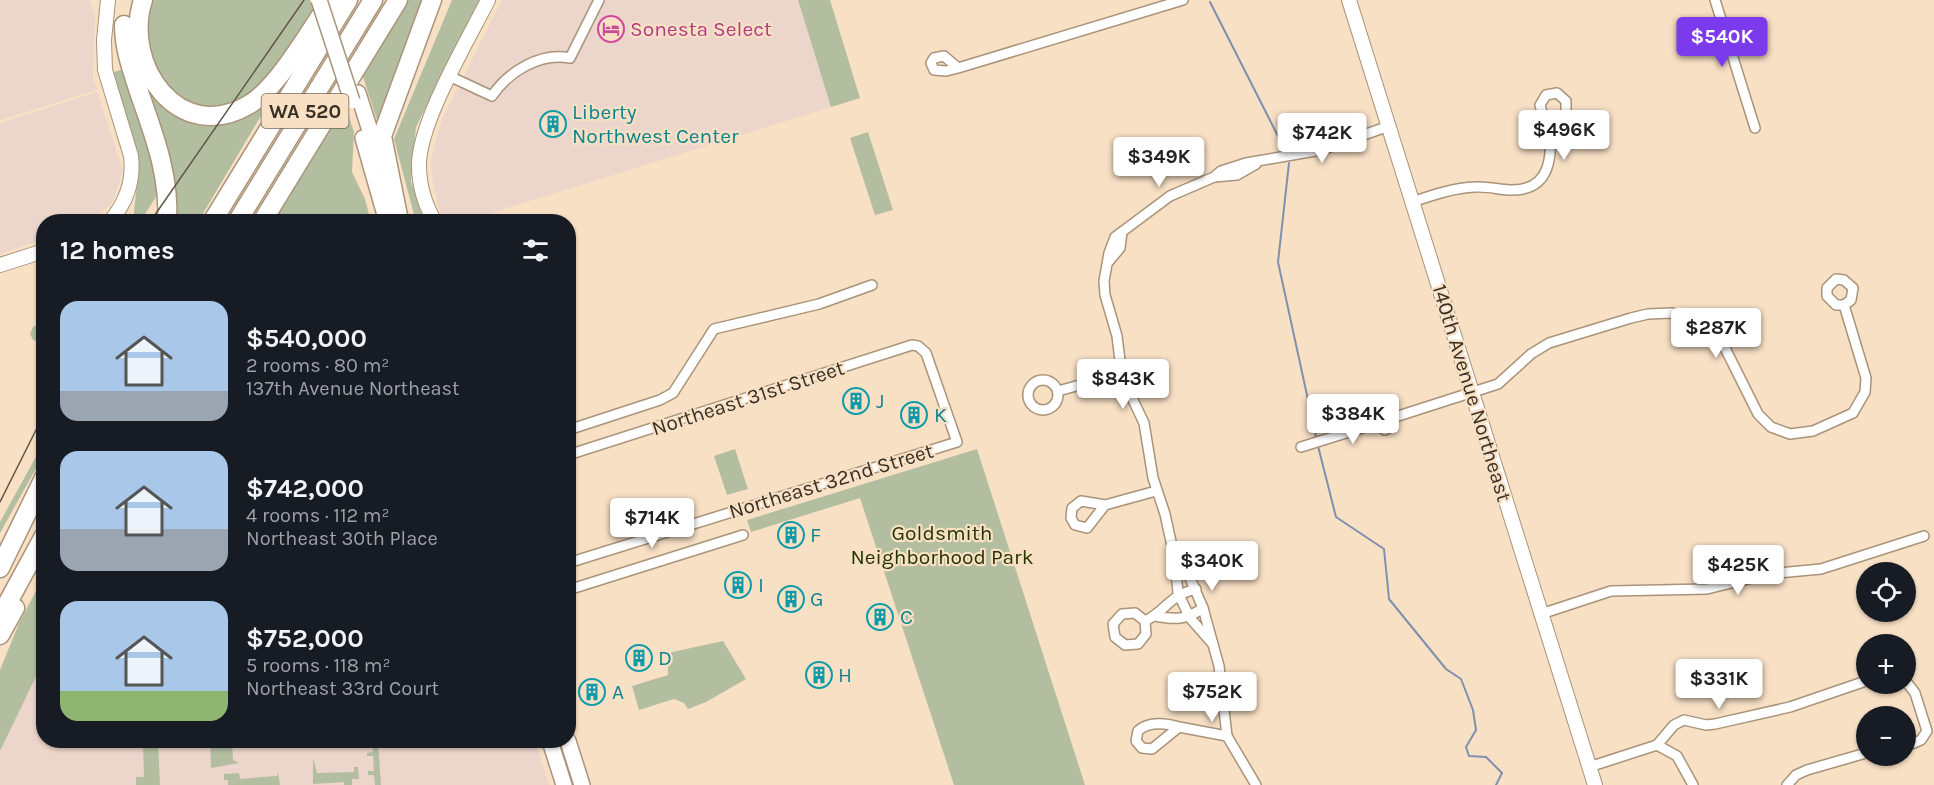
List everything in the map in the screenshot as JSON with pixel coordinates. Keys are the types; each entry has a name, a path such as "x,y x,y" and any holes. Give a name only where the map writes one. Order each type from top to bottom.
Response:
{"highway":[{"path":"130,0 124,24 126,50 161,156 166,182 167,214"},
{"path":"143,0 136,34 140,53 151,79 163,94 182,108 212,115 235,111 259,97 275,79 330,0"},
{"name":"WA 520","path":"217,214 348,0"},
{"name":"WA 520","path":"242,214 373,0"},
{"path":"267,214 398,0"},
{"path":"397,214 382,136 432,0"},
{"path":"1,566 36,494"},
{"path":"1,566 36,509"},
{"path":"0,617 36,551"},
{"path":"0,635 36,573"}],"main road":[{"path":"319,0 396,214"},
{"path":"330,0 385,214"},
{"path":"552,748 564,785"},
{"path":"570,748 582,785"}],"street":[{"path":"432,214 419,182 419,163 425,134 449,76 488,0"},
{"path":"449,76 492,96 502,80 516,70 547,58 570,58 599,0"},
{"path":"958,68 1183,0"},
{"name":"140th Avenue Northeast","path":"1349,0 1595,785"},
{"path":"1715,0 1755,128"},
{"path":"106,2 105,70 131,156 128,193 115,214"},
{"path":"1412,202 1461,188 1478,186 1511,190 1534,184 1541,179 1550,160 1550,120"},
{"path":"1212,643 1190,618 1178,593 1175,560 1165,514 1156,490 1144,423 1122,379 1117,336 1105,295 1104,281 1112,243 1122,232 1170,196 1235,166 1257,164 1303,152 1321,150 1332,144 1389,126"},
{"path":"0,265 36,254"},
{"path":"576,427 660,400 673,393 714,329 819,304 872,285"},
{"path":"1301,447 1375,424 1375,418 1382,412 1392,418 1504,381 1531,354 1549,343 1631,318 1648,314 1672,313 1697,321 1717,338 1725,348 1758,414 1771,427 1790,434 1813,431 1853,414 1865,392 1866,378 1844,305"},
{"name":"Northeast 31st Street","path":"576,452 912,345 918,346 926,353 957,442"},
{"path":"1058,391 1086,383 1122,379"},
{"name":"Northeast 32nd Street","path":"576,561 957,442"},
{"path":"1105,505 1156,490"},
{"name":"Northeast 32nd Street","path":"576,587 743,535"},
{"path":"1541,614 1611,591 1707,589 1768,574 1821,569 1924,536"},
{"path":"1175,560 1196,589 1203,608 1219,666 1227,736 1256,785"},
{"path":"1145,621 1155,616 1178,593 1196,589"},
{"path":"1155,616 1178,620 1190,618 1203,608"},
{"path":"1589,767 1657,745 1674,725 1684,720 1706,725 1715,724 1790,707 1856,684"},
{"path":"1915,694 1929,732 1916,740"},
{"path":"1179,727 1227,736"},
{"path":"1657,745 1677,756 1693,785"},
{"path":"1787,785 1796,775 1807,770 1856,756"}],"shaded area":[{"path":"0,0 90,0 95,17 93,78 97,90 0,120"},
{"path":"502,0 798,0 831,107 488,214 442,214 439,209 432,177 431,158 442,119"},
{"path":"97,92 123,171 112,203 99,214 36,214 36,241 0,254 0,123"},
{"path":"36,676 36,748 537,748 549,785 0,785 0,751"}],"green space":[{"path":"150,0 310,0 313,10 290,48 260,86 242,100 222,108 201,109 174,95 144,50"},
{"path":"408,0 425,0 378,123 363,77"},
{"path":"452,0 479,0 416,127 411,181 421,214 414,214 394,139"},
{"path":"798,0 830,0 860,98 831,107"},
{"path":"124,69 152,155 159,192 145,214 134,214 139,163 111,73"},
{"path":"149,88 193,120 277,89 203,214 170,214 146,89"},
{"path":"345,105 354,132 352,172 365,199 369,214 278,214"},
{"path":"868,132 893,210 875,215 850,138"},
{"path":"36,326 36,341 30,334"},
{"path":"735,449 748,489 727,495 714,456"},
{"name":"Goldsmith Neighborhood Park","path":"977,449 1085,785 954,785 860,498 751,532 747,520"},
{"path":"36,457 36,469 0,533 0,522"},
{"path":"36,591 36,676 0,751 0,670 20,621"},
{"path":"723,641 746,679 706,702 688,709 684,703 674,699 639,710 632,686 668,675 668,653"},
{"path":"143,748 158,748 160,785 136,785 136,777 144,777"},
{"path":"210,748 232,748 233,760 239,763 211,768"},
{"path":"373,748 378,748 381,785 375,785 374,775 368,775 368,771 374,771 373,756 367,756 367,753 373,752"},
{"path":"313,758 317,773 354,772 354,767 358,767 359,779 352,779 352,785 344,785 344,782 313,784"},
{"path":"278,772 280,785 228,785 228,780 224,780 224,774 239,773 240,779 277,776"}],"waterway":[{"path":"1210,2 1283,146"},
{"path":"1289,163 1278,262 1317,441"},
{"path":"1318,446 1336,517 1384,549 1389,599 1446,669 1461,679 1473,710 1476,730 1466,747 1469,756 1486,757 1502,773 1496,785"}],"tram line":[{"path":"156,214 304,0"},
{"path":"0,502 36,430"}],"place":[{"name":"Sonesta Select","path":"611,29"},
{"name":"Liberty Northwest Center","path":"553,124"},
{"name":"J","path":"856,401"},
{"name":"K","path":"914,415"},
{"name":"F","path":"791,535"},
{"name":"I","path":"738,585"},
{"name":"G","path":"791,599"},
{"name":"C","path":"880,617"},
{"name":"D","path":"639,658"},
{"name":"H","path":"819,675"},
{"name":"A","path":"592,692"}]}
